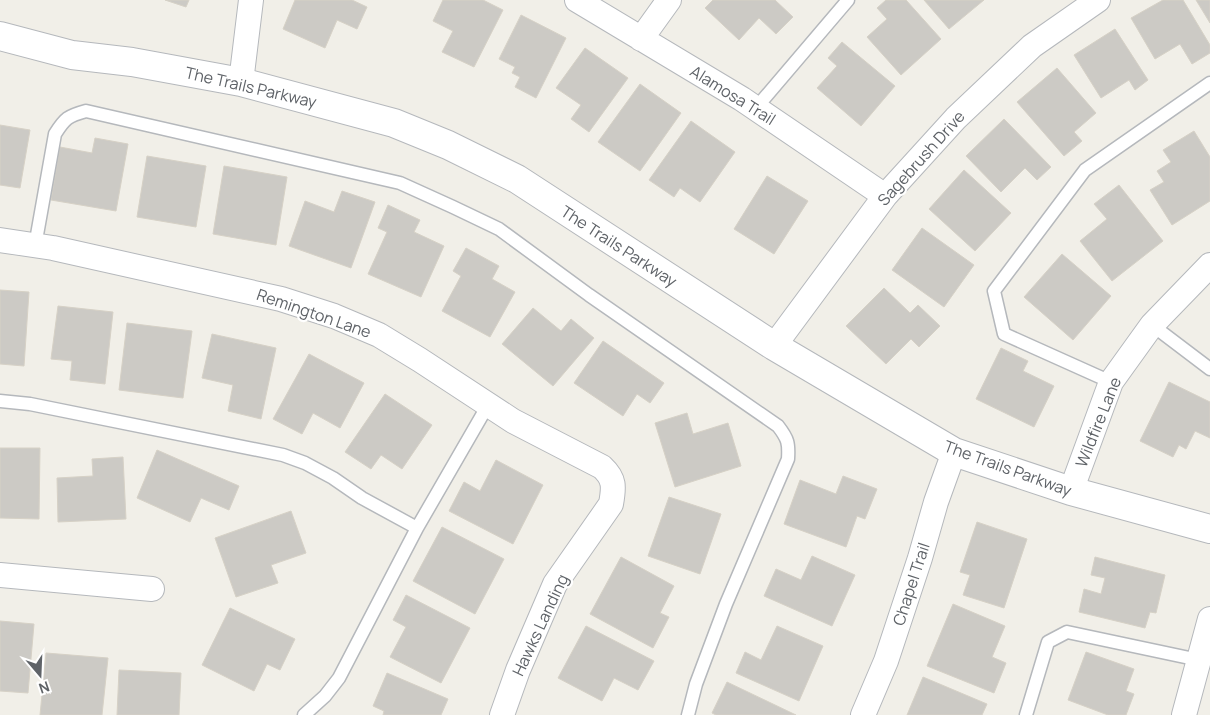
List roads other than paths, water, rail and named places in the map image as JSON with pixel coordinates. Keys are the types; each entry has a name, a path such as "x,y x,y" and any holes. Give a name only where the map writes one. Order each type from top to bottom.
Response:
{"street":[{"path":"241,82 251,0"},
{"name":"Alamosa Trail","path":"577,0 756,108 885,196"},
{"path":"641,39 669,0"},
{"name":"Sagebrush Drive","path":"774,346 885,196 956,118 1032,46 1098,0"},
{"name":"The Trails Parkway","path":"0,36 72,55 132,62 241,82 394,123 448,145 517,179 774,346 954,452 1070,491 1210,529"},
{"name":"Remington Lane","path":"0,240 54,248 281,299 334,316 379,335 513,421 602,467 610,475 613,488"},
{"name":"Wildfire Lane","path":"1070,491 1110,382 1152,326 1210,265"},
{"name":"Chapel Trail","path":"863,715 886,661 920,558 936,502 954,452"},
{"name":"Hawks Landing","path":"503,715 518,670 555,584 611,504 613,488"},
{"path":"0,575 152,589"},
{"path":"1184,715 1210,619"}],"lane":[{"path":"756,108 848,0"},
{"path":"1110,382 1004,334 994,291 1085,170 1210,83"},
{"path":"35,246 55,134 63,122 72,115 86,111 400,183 499,229 588,295 778,426 786,436 789,448 788,460 726,604 696,684 688,715"},
{"path":"1152,326 1210,369"},
{"path":"0,400 39,406 284,455 333,478 362,498 417,528"},
{"path":"304,715 325,696 339,678 417,528 488,405"},
{"path":"1026,715 1048,642 1067,632 1200,660"}]}
